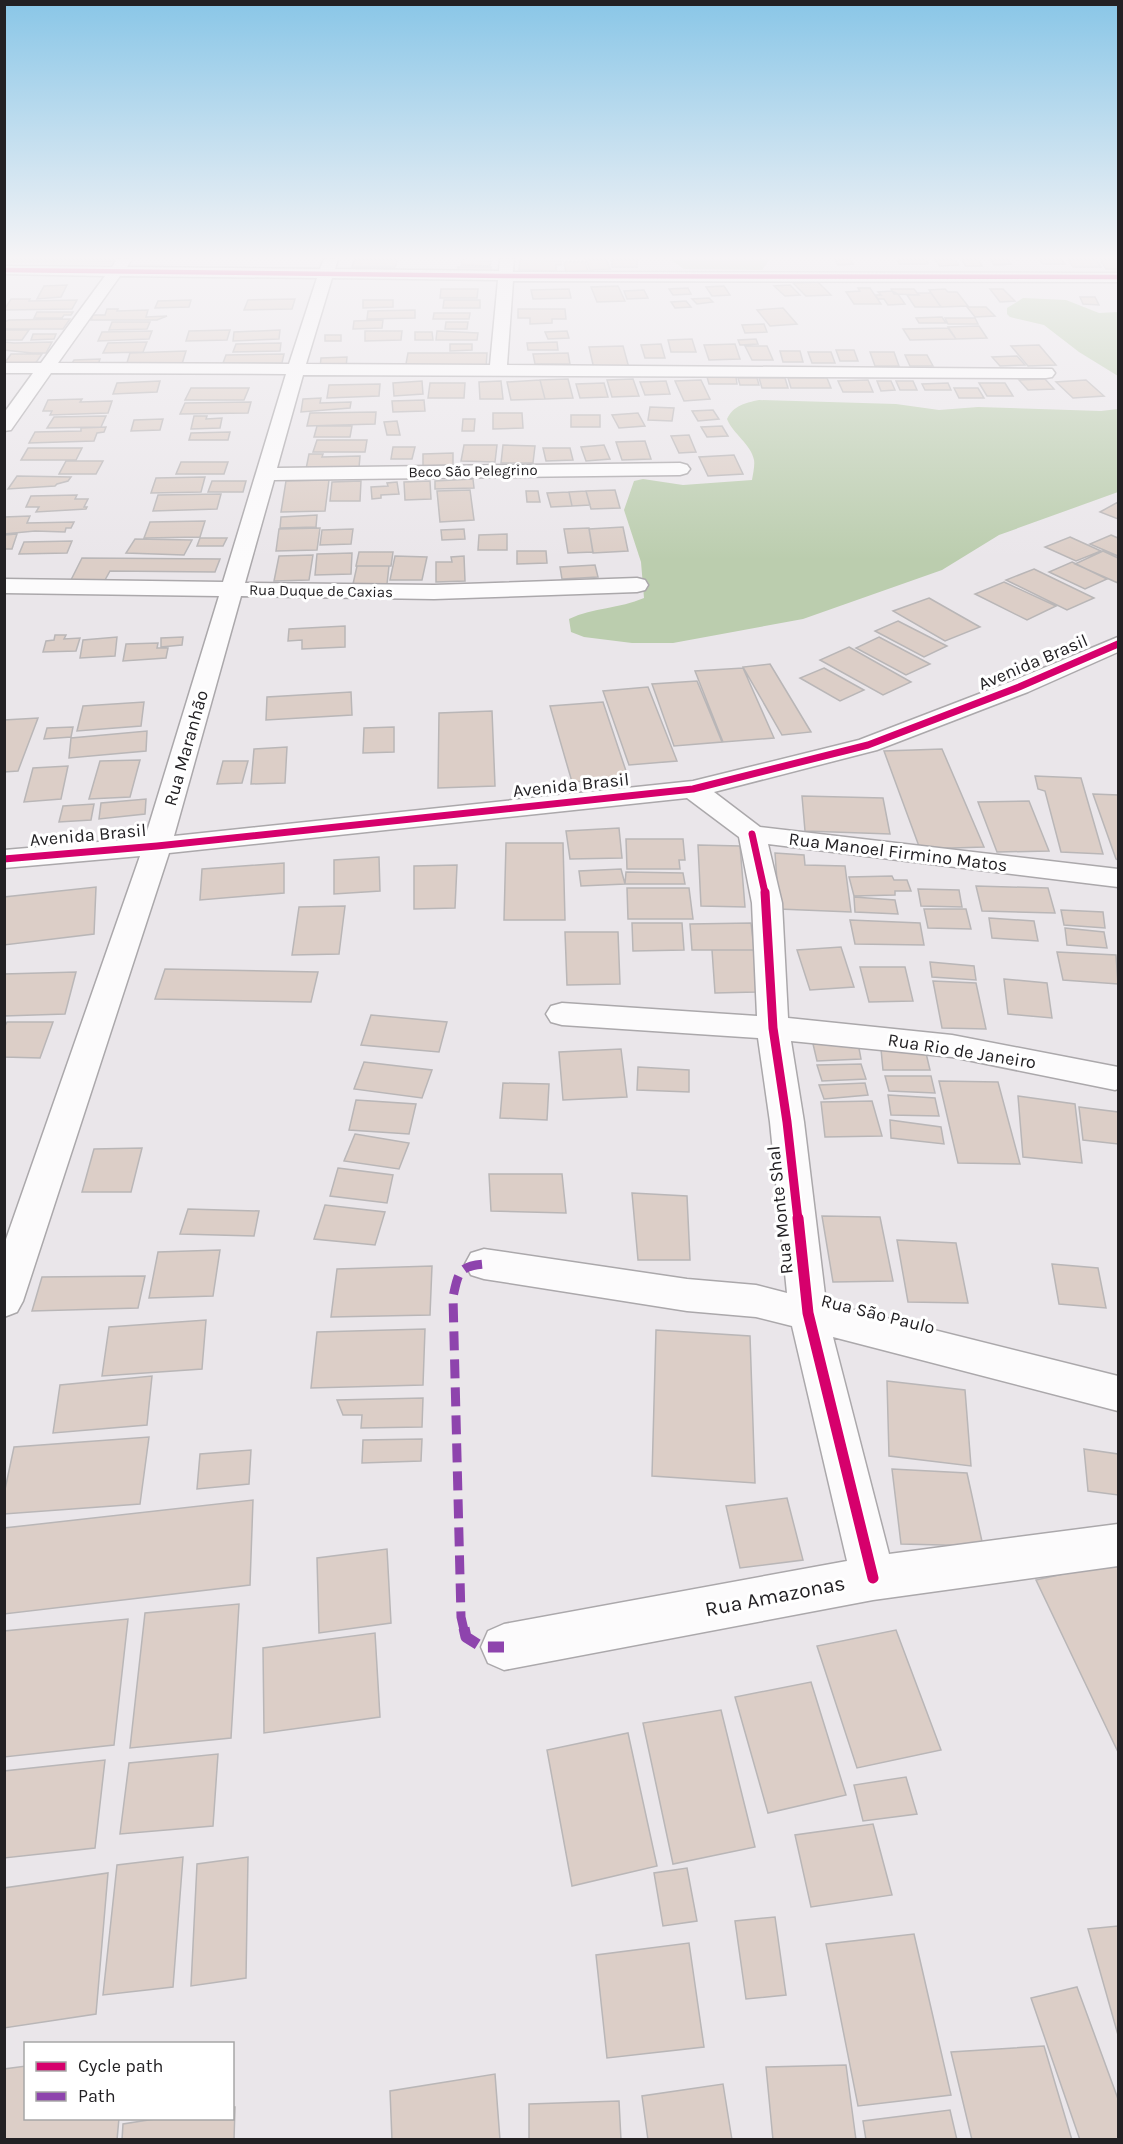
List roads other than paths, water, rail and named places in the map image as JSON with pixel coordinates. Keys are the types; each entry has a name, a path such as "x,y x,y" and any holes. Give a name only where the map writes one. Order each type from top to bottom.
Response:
{"street":[{"path":"4,426 52,359"},
{"name":"Rua Maranhão","path":"4,1301 16,1235 157,846 300,359"},
{"path":"498,372 499,359"},
{"path":"4,368 1046,373"},
{"name":"Beco São Pelegrino","path":"266,474 680,469"},
{"name":"Rua Duque de Caxias","path":"4,586 434,592 637,585"},
{"name":"Avenida Brasil","path":"4,859 157,846 693,789 868,745 1019,687 1119,644"},
{"path":"693,789 752,834"},
{"name":"Rua Manoel Firmino Matos","path":"752,834 1119,878"},
{"name":"Rua Monte Shal","path":"752,834 767,903 773,1028 787,1122 808,1313 873,1578"},
{"name":"Rua Rio de Janeiro","path":"562,1014 773,1028 952,1046 1115,1078"},
{"name":"Rua São Paulo","path":"484,1264 687,1295 756,1301 1119,1393"},
{"name":"Rua Amazonas","path":"504,1647 873,1578 1119,1545"}]}
